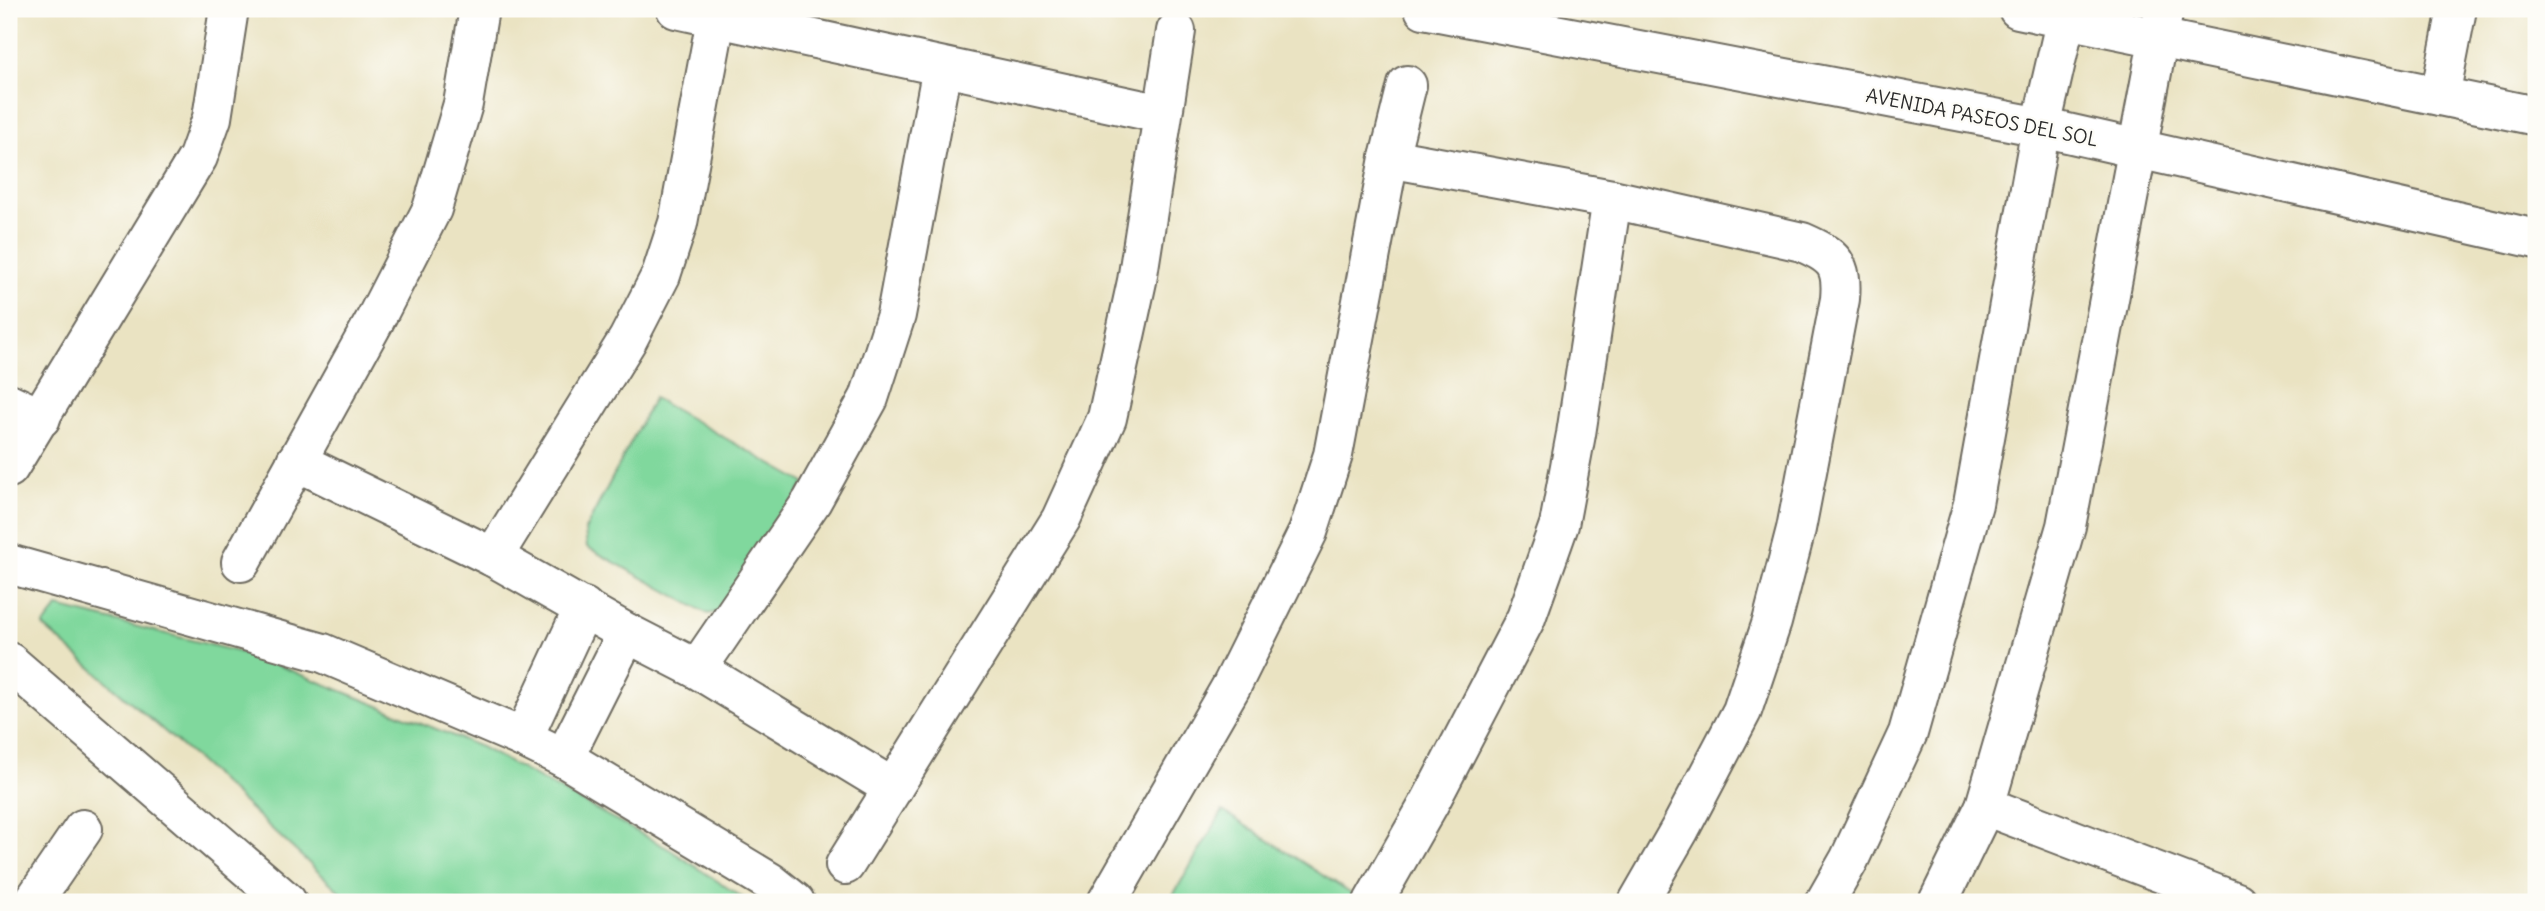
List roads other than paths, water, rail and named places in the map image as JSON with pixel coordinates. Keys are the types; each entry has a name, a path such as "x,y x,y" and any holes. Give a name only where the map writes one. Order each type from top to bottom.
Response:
{"street":[{"path":"9,468 25,410 198,157 212,118 229,9"},
{"path":"241,562 375,320 432,209 463,104 479,9"},
{"path":"676,9 1162,114"},
{"name":"AVENIDA PASEOS DEL SOL","path":"1424,9 2041,127 2536,239"},
{"path":"2018,9 2161,24 2440,96 2536,116"},
{"path":"2440,96 2457,9"},
{"path":"1825,902 1849,860 1908,733 1973,504 2041,127 2067,14"},
{"path":"494,556 628,339 661,275 678,223 716,19"},
{"path":"1938,902 1985,806 2066,526 2161,24"},
{"path":"845,865 1061,519 1107,418 1137,281 1176,31"},
{"path":"697,669 812,501 869,398 896,315 942,67"},
{"path":"1107,902 1232,685 1308,532 1333,455 1389,158 1407,85"},
{"path":"1389,158 1612,200 1802,242 1821,250 1836,261 1842,280 1840,299 1796,529 1772,622 1736,723 1681,829 1638,902"},
{"path":"1373,902 1430,802 1526,618 1559,525 1576,434 1612,200"},
{"path":"296,461 494,556 627,633 697,669 893,788"},
{"path":"9,564 323,653 523,738 564,758 770,882 795,902"},
{"path":"523,738 584,607"},
{"path":"564,758 627,633"},
{"path":"9,662 287,902"},
{"path":"1985,806 2237,902"},
{"path":"37,900 83,829"}]}
